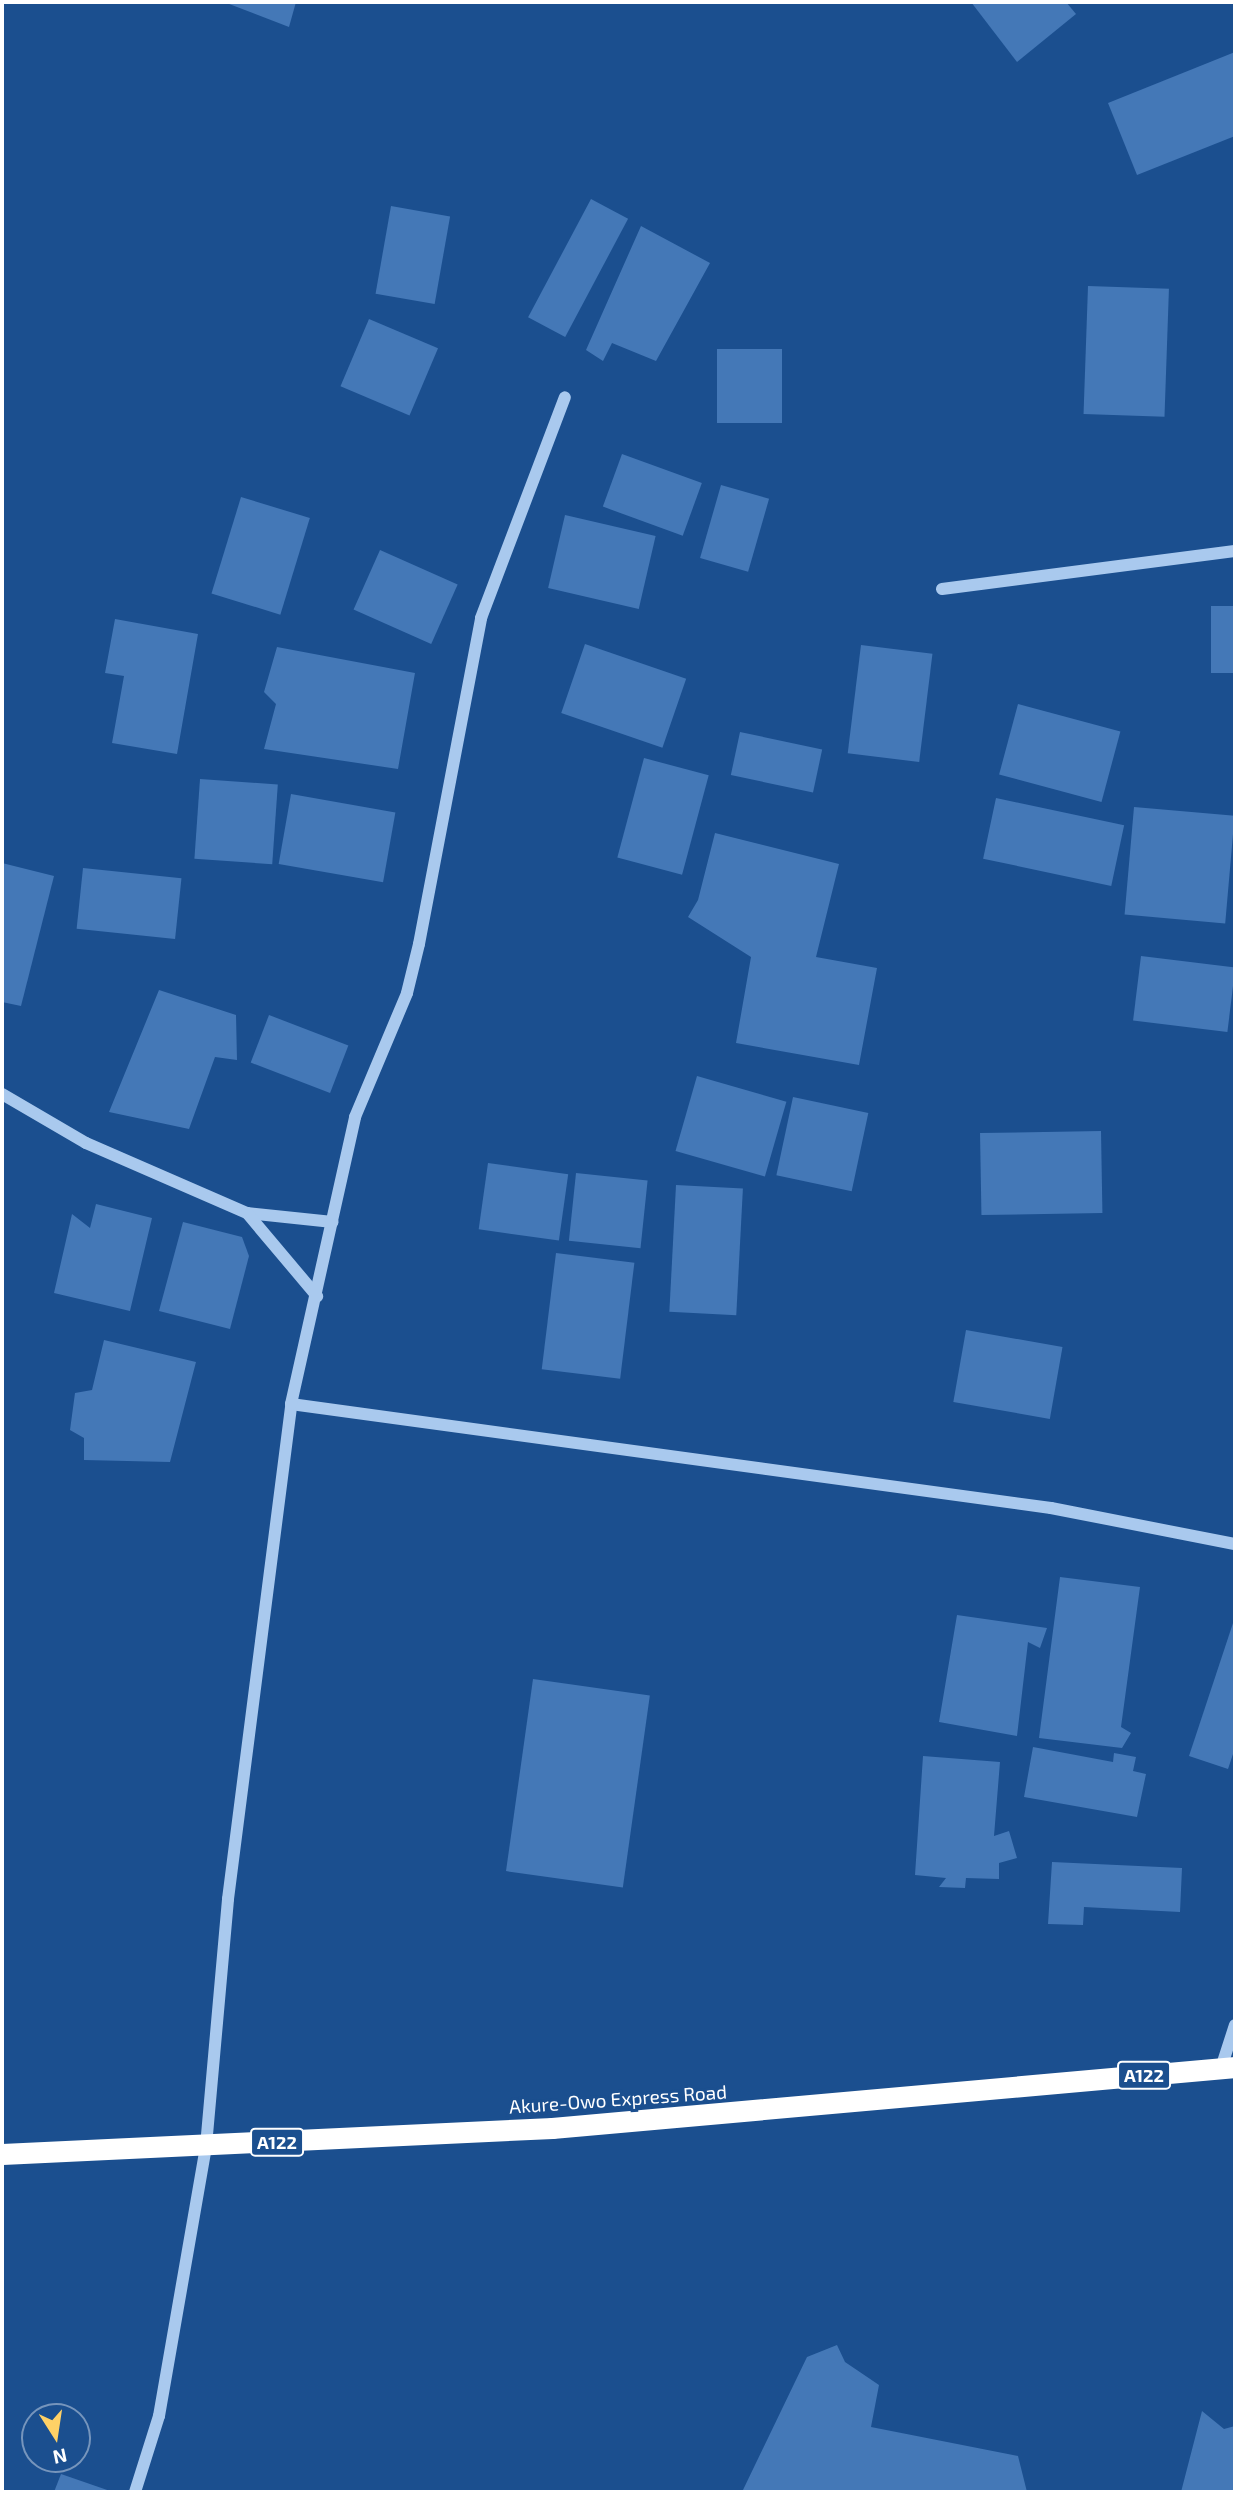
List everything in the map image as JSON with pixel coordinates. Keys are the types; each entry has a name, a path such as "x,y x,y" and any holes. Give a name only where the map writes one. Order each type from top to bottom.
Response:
{"highway":[{"name":"Akure-Owo Express Road","path":"2,2154 206,2146 708,2117 1228,2067"}],"street":[{"path":"135,2492 159,2417 206,2146 228,1899 291,1404 365,1082 407,993 419,944 481,618 565,397"},
{"path":"942,589 1235,551"},
{"path":"2,1094 86,1143 247,1213 333,1222"},
{"path":"247,1213 317,1296"},
{"path":"291,1404 1051,1508 1235,1544"},
{"path":"1228,2067 1235,2025"}],"building":[{"path":"224,2 296,2 289,27"},
{"path":"971,2 1066,2 1076,14 1017,62"},
{"path":"1235,52 1235,136 1137,175 1108,103"},
{"path":"591,199 628,219 565,337 528,317"},
{"path":"391,206 450,216 435,304 376,294"},
{"path":"641,226 710,263 656,361 612,343 603,361 586,350"},
{"path":"1088,286 1169,289 1164,417 1084,414"},
{"path":"369,319 438,348 410,416 340,386"},
{"path":"717,349 782,349 782,423 717,423"},
{"path":"622,454 702,483 683,536 603,507"},
{"path":"721,485 769,499 748,572 700,558"},
{"path":"241,497 310,518 280,615 211,594"},
{"path":"565,515 656,536 639,609 548,588"},
{"path":"380,550 458,585 431,644 354,609"},
{"path":"1211,606 1235,606 1235,673 1211,673"},
{"path":"115,619 198,634 177,754 112,743 124,676 105,673"},
{"path":"585,644 686,679 662,748 561,713"},
{"path":"861,645 932,654 919,762 848,753"},
{"path":"277,647 415,673 398,769 264,749 276,704 264,692"},
{"path":"1018,704 1120,731 1101,802 999,775"},
{"path":"740,732 822,749 813,793 731,775"},
{"path":"644,758 709,775 682,875 617,857"},
{"path":"200,779 278,784 272,864 194,859"},
{"path":"291,794 395,812 383,882 279,864"},
{"path":"996,798 1124,825 1111,886 983,859"},
{"path":"1134,807 1235,816 1225,923 1125,915"},
{"path":"715,833 839,864 816,957 877,968 859,1065 736,1043 751,957 688,917 698,900"},
{"path":"2,863 54,876 21,1006 2,1002"},
{"path":"83,868 181,878 175,939 77,929"},
{"path":"1141,956 1235,968 1227,1032 1133,1021"},
{"path":"159,990 236,1015 237,1060 215,1057 189,1129 109,1112"},
{"path":"269,1015 348,1045 330,1093 251,1063"},
{"path":"697,1076 786,1102 765,1177 676,1151"},
{"path":"793,1097 868,1113 852,1191 776,1175"},
{"path":"1101,1131 1102,1213 981,1215 980,1133"},
{"path":"488,1163 568,1174 559,1241 479,1229"},
{"path":"576,1173 648,1181 640,1248 569,1241"},
{"path":"676,1185 743,1189 736,1315 669,1312"},
{"path":"96,1204 152,1218 130,1311 54,1293 72,1214 90,1228"},
{"path":"183,1222 242,1237 249,1256 230,1329 159,1311"},
{"path":"556,1253 634,1263 620,1379 542,1369"},
{"path":"966,1330 1063,1347 1050,1419 953,1402"},
{"path":"104,1340 196,1362 170,1462 84,1460 84,1438 70,1430 75,1393 92,1390"},
{"path":"1060,1577 1140,1587 1121,1727 1131,1733 1122,1748 1039,1738"},
{"path":"957,1615 1047,1628 1040,1648 1028,1642 1017,1736 939,1722"},
{"path":"1235,1617 1235,1748 1228,1769 1189,1756"},
{"path":"533,1679 650,1695 623,1888 506,1871"},
{"path":"1033,1747 1113,1762 1114,1753 1136,1757 1133,1771 1146,1774 1137,1817 1024,1797"},
{"path":"923,1756 1000,1762 994,1836 1009,1831 1017,1858 999,1863 999,1879 966,1878 965,1888 939,1887 946,1878 915,1875"},
{"path":"1052,1862 1182,1868 1180,1912 1084,1907 1083,1925 1048,1924"},
{"path":"837,2345 845,2362 879,2385 871,2427 1018,2456 1027,2492 742,2492 807,2357"},
{"path":"1202,2411 1224,2429 1235,2426 1235,2492 1181,2492"},
{"path":"61,2474 113,2492 54,2492"}]}
